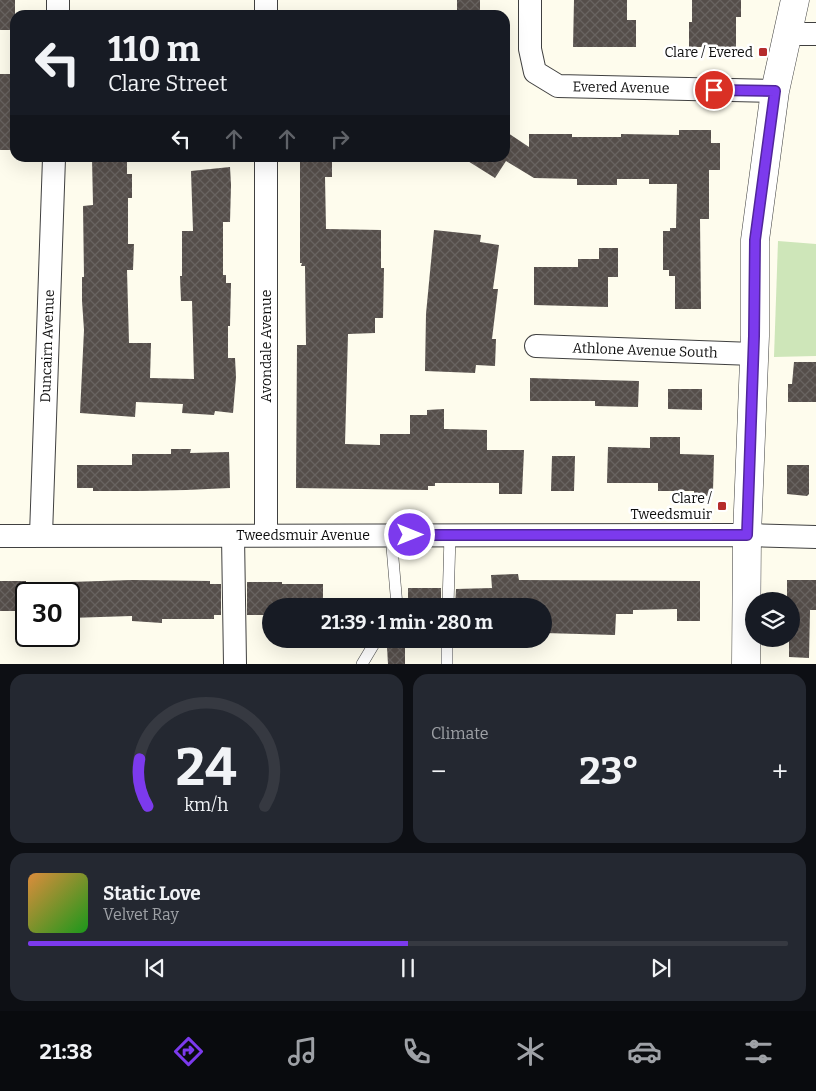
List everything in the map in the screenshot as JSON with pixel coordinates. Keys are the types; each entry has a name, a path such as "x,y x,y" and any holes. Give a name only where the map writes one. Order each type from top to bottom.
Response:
{"street":[{"name":"Evered Avenue","path":"530,0 530,49 535,72 557,85 775,91"},
{"path":"746,664 747,535 755,240 775,91 795,0"},
{"path":"788,34 816,34"},
{"name":"Duncairn Avenue","path":"41,535 54,162"},
{"name":"Avondale Avenue","path":"266,162 266,535"},
{"name":"Athlone Avenue South","path":"536,346 753,354"},
{"name":"Tweedsmuir Avenue","path":"0,536 747,535 816,537"},
{"path":"233,536 235,664"}],"lane":[{"path":"391,535 396,598"},
{"path":"448,598 450,535"},
{"path":"362,664 372,648"},
{"path":"447,648 447,664"}],"green space":[{"path":"778,241 816,244 816,356 774,357"}],"building":[{"path":"0,0 15,0 15,10 10,10 10,30 0,30"},
{"path":"457,0 480,0 480,10 457,10"},
{"path":"574,0 627,0 627,20 636,20 636,47 573,47"},
{"path":"692,0 741,0 741,17 736,17 736,47 689,47 689,22 692,22"},
{"path":"0,74 10,74 10,150 0,150"},
{"path":"679,130 711,130 711,143 720,143 720,170 709,170 709,219 700,219 701,309 675,309 675,276 669,276 669,270 663,270 663,231 670,231 670,228 676,228 677,184 649,184 649,179 617,179 617,185 577,185 577,179 534,178 508,162 510,162 510,134 529,147 529,134 572,134 572,137 621,137 621,134 679,135"},
{"path":"92,162 127,162 127,174 132,174 132,198 128,198 128,244 134,244 133,270 127,270 129,343 151,343 150,378 194,379 192,301 181,301 180,276 182,276 182,231 193,231 191,171 230,167 230,222 223,222 223,275 226,275 226,283 231,283 228,358 235,358 236,377 233,413 215,411 214,415 182,413 183,404 136,402 135,417 80,413 84,330 82,301 82,277 84,277 83,206 93,205"},
{"path":"300,162 332,162 332,177 325,177 326,229 381,230 381,268 384,268 383,318 375,318 375,333 348,334 345,444 380,445 380,434 410,434 410,415 427,415 427,410 444,409 444,429 487,430 487,450 524,450 522,494 499,494 499,483 435,483 435,486 428,486 428,490 296,488 297,345 306,345 305,266 301,266 302,263 300,263"},
{"path":"469,162 505,162 495,178"},
{"path":"434,230 481,235 480,242 499,245 493,289 498,289 492,339 496,339 495,366 476,365 475,373 425,371 426,314"},
{"path":"599,248 618,248 618,277 608,277 608,307 534,305 534,267 578,267 578,259 599,259"},
{"path":"794,362 816,362 816,402 788,402 788,384 792,384"},
{"path":"530,378 639,381 638,407 595,406 595,401 530,401"},
{"path":"668,389 702,389 702,410 668,409"},
{"path":"650,437 680,437 680,454 714,455 712,496 694,496 694,491 658,491 658,483 607,483 608,447 650,448"},
{"path":"171,449 191,449 190,453 229,452 230,488 93,491 93,488 77,488 77,465 132,465 132,454 171,454"},
{"path":"552,456 575,456 574,491 551,491"},
{"path":"787,465 809,465 809,494 807,496 787,494"},
{"path":"518,574 519,580 700,581 700,621 677,621 677,609 633,610 633,614 616,614 615,635 552,633 552,598 455,598 456,589 492,588 491,575"},
{"path":"132,580 210,581 210,584 221,584 221,615 214,615 214,619 162,619 162,623 132,621 132,616 80,618 80,582 69,582"},
{"path":"787,580 816,580 816,610 810,610 809,658 789,657 789,647 800,647 800,592 787,592"},
{"path":"0,581 26,581 15,582 15,611 0,611"},
{"path":"247,582 323,584 323,598 262,598 262,615 247,615"},
{"path":"408,588 441,588 441,598 408,598"},
{"path":"387,648 405,648 405,664 388,664"}],"place":[{"name":"Clare / Evered","path":"763,52"},
{"name":"Clare / Tweedsmuir","path":"722,506"}],"route":[{"path":"410,535 747,535 754,336 755,240 775,91 714,90"}]}
